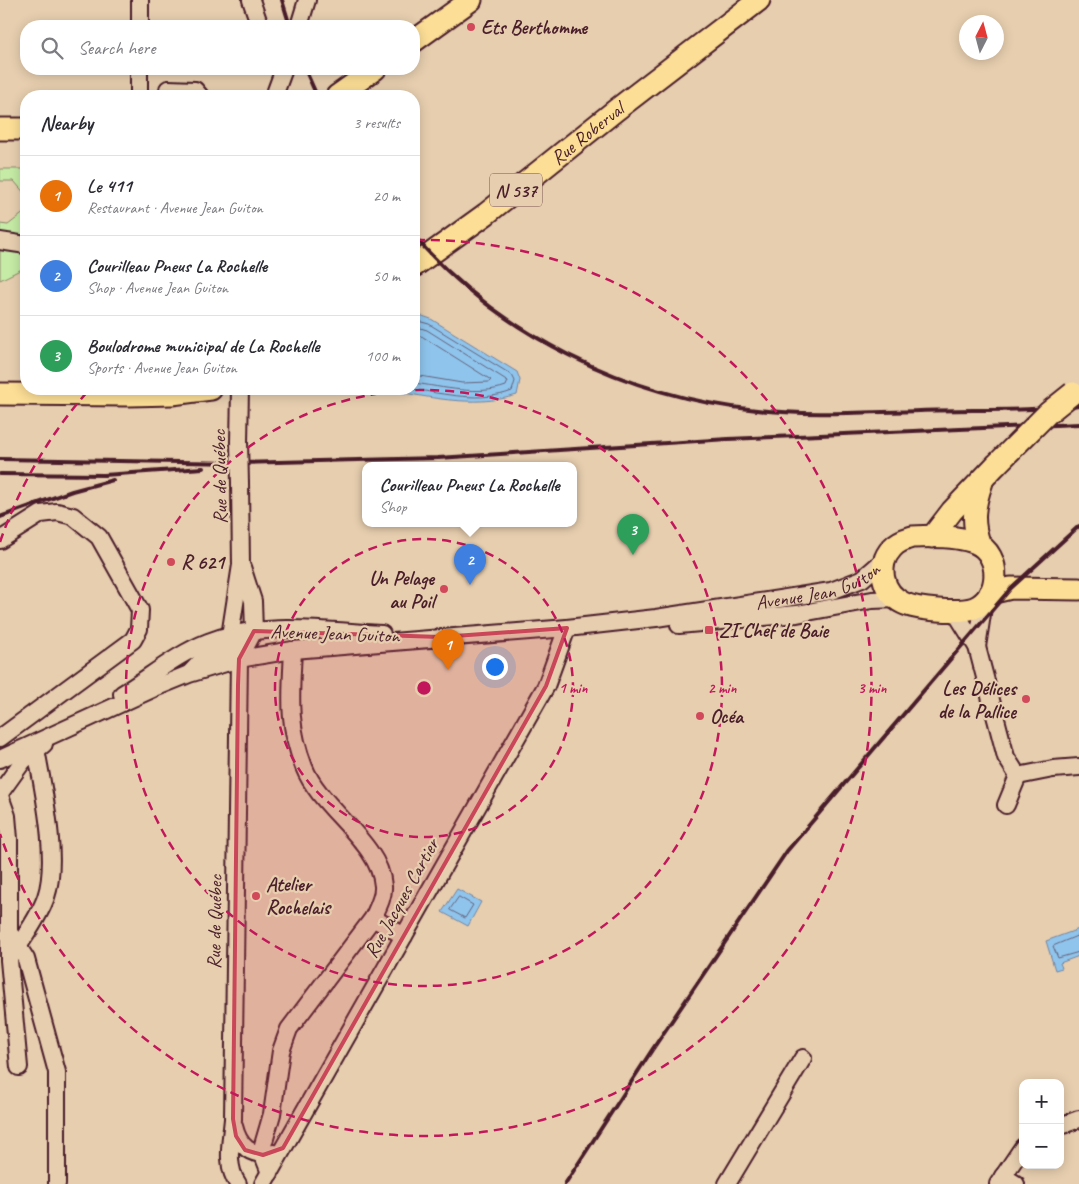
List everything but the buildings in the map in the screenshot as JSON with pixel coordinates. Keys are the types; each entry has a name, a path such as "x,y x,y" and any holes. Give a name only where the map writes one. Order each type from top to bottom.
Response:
{"main road":[{"path":"420,37 471,0"},
{"name":"Rue Roberval","path":"420,262 486,214 616,110 759,0"},
{"path":"345,90 367,75"},
{"path":"0,129 20,129"},
{"path":"932,537 952,511 1048,413 1076,391"},
{"path":"0,394 20,394"},
{"path":"980,545 976,535 974,509 990,472"},
{"path":"987,597 995,578 994,566 988,552 980,545 966,540 912,537 900,541 892,548 885,560 883,569 886,586 897,599 915,606 968,610 987,597 1011,588 1079,587"},
{"path":"994,566 1024,576 1079,587"}],"street":[{"path":"140,0 140,20"},
{"path":"250,0 258,20"},
{"path":"301,20 307,0"},
{"path":"139,75 139,90"},
{"path":"277,90 282,75"},
{"path":"168,90 195,90"},
{"path":"0,240 20,244"},
{"name":"Rue de Québec","path":"238,1184 231,1174 242,565 239,442 240,395"},
{"path":"0,540 40,514 57,512 73,516 99,537 140,610 139,629 134,640 0,738"},
{"name":"Avenue Jean Guiton","path":"736,613 847,587 862,579 885,560"},
{"name":"Rue de Québec","path":"241,643 253,601 242,565"},
{"path":"977,647 987,597"},
{"name":"Avenue Jean Guiton","path":"241,643 293,650 567,628 656,618 736,613 797,614 872,600 897,599"},
{"path":"954,610 977,647 1006,757 1018,776"},
{"name":"Rue Jacques Cartier","path":"266,1178 546,686 567,628"},
{"name":"Avenue Jean Guiton","path":"241,643 284,630 441,637"},
{"path":"88,718 186,653 208,642 241,643"},
{"path":"0,759 189,674 241,643"},
{"path":"266,1178 263,1146 272,1114 282,1051 289,1029 373,918 380,904 384,887 373,855 318,792 304,769 290,714 293,650"},
{"path":"19,1067 9,960 9,839 6,816 0,794 23,761 36,749 64,730"},
{"path":"18,947 40,910 49,882 50,831 36,749"},
{"path":"1018,776 1053,769 1079,767"},
{"path":"1006,805 1018,776"},
{"path":"373,918 404,936"},
{"path":"9,932 26,959 57,1072 57,1184"},
{"path":"727,1184 803,1058"},
{"path":"233,1119 236,1136 246,1150 264,1155 284,1148"},
{"path":"1064,1125 1079,1119"},
{"path":"1006,1182 1019,1155"}],"highlighted area":[{"path":"567,628 546,686 283,1148 263,1155 245,1150 236,1136 233,1119 238,685 239,659 254,631 441,637"}],"green space":[{"path":"0,169 20,169 20,188 14,181 0,181"},
{"path":"20,216 20,270 0,280 0,224 8,225"}],"water":[{"path":"420,315 431,319 517,372 520,380 517,395 500,399 466,401 415,395 420,395"},
{"path":"457,889 481,902 468,926 442,912"},
{"path":"1079,929 1079,956 1060,963 1062,968 1055,970 1046,941"}],"railway":[{"path":"282,0 288,20"},
{"path":"308,75 314,90"},
{"path":"420,242 448,271 486,303 526,331 569,355 614,375 661,391 708,403 757,410 798,413 1020,409 1079,405"},
{"path":"0,459 239,463 438,458 728,439 1079,424"},
{"path":"0,474 104,475 203,468"},
{"path":"0,517 72,491 113,480"},
{"path":"565,1184 652,1050 787,851 1011,588 1079,526"}],"place":[{"name":"Ets Berthomme","path":"471,27"},
{"name":"Boulodrome municipal de La Rochelle","path":"633,555"},
{"name":"R 621","path":"171,562"},
{"name":"Courilleau Pneus La Rochelle","path":"470,585"},
{"name":"Un Pelage au Poil","path":"444,589"},
{"name":"ZI Chef de Baie","path":"709,630"},
{"name":"Le 411","path":"448,670"},
{"name":"Les Délices de la Pallice","path":"1026,699"},
{"name":"Océa","path":"700,716"},
{"name":"Atelier Rochelais","path":"256,896"}]}
